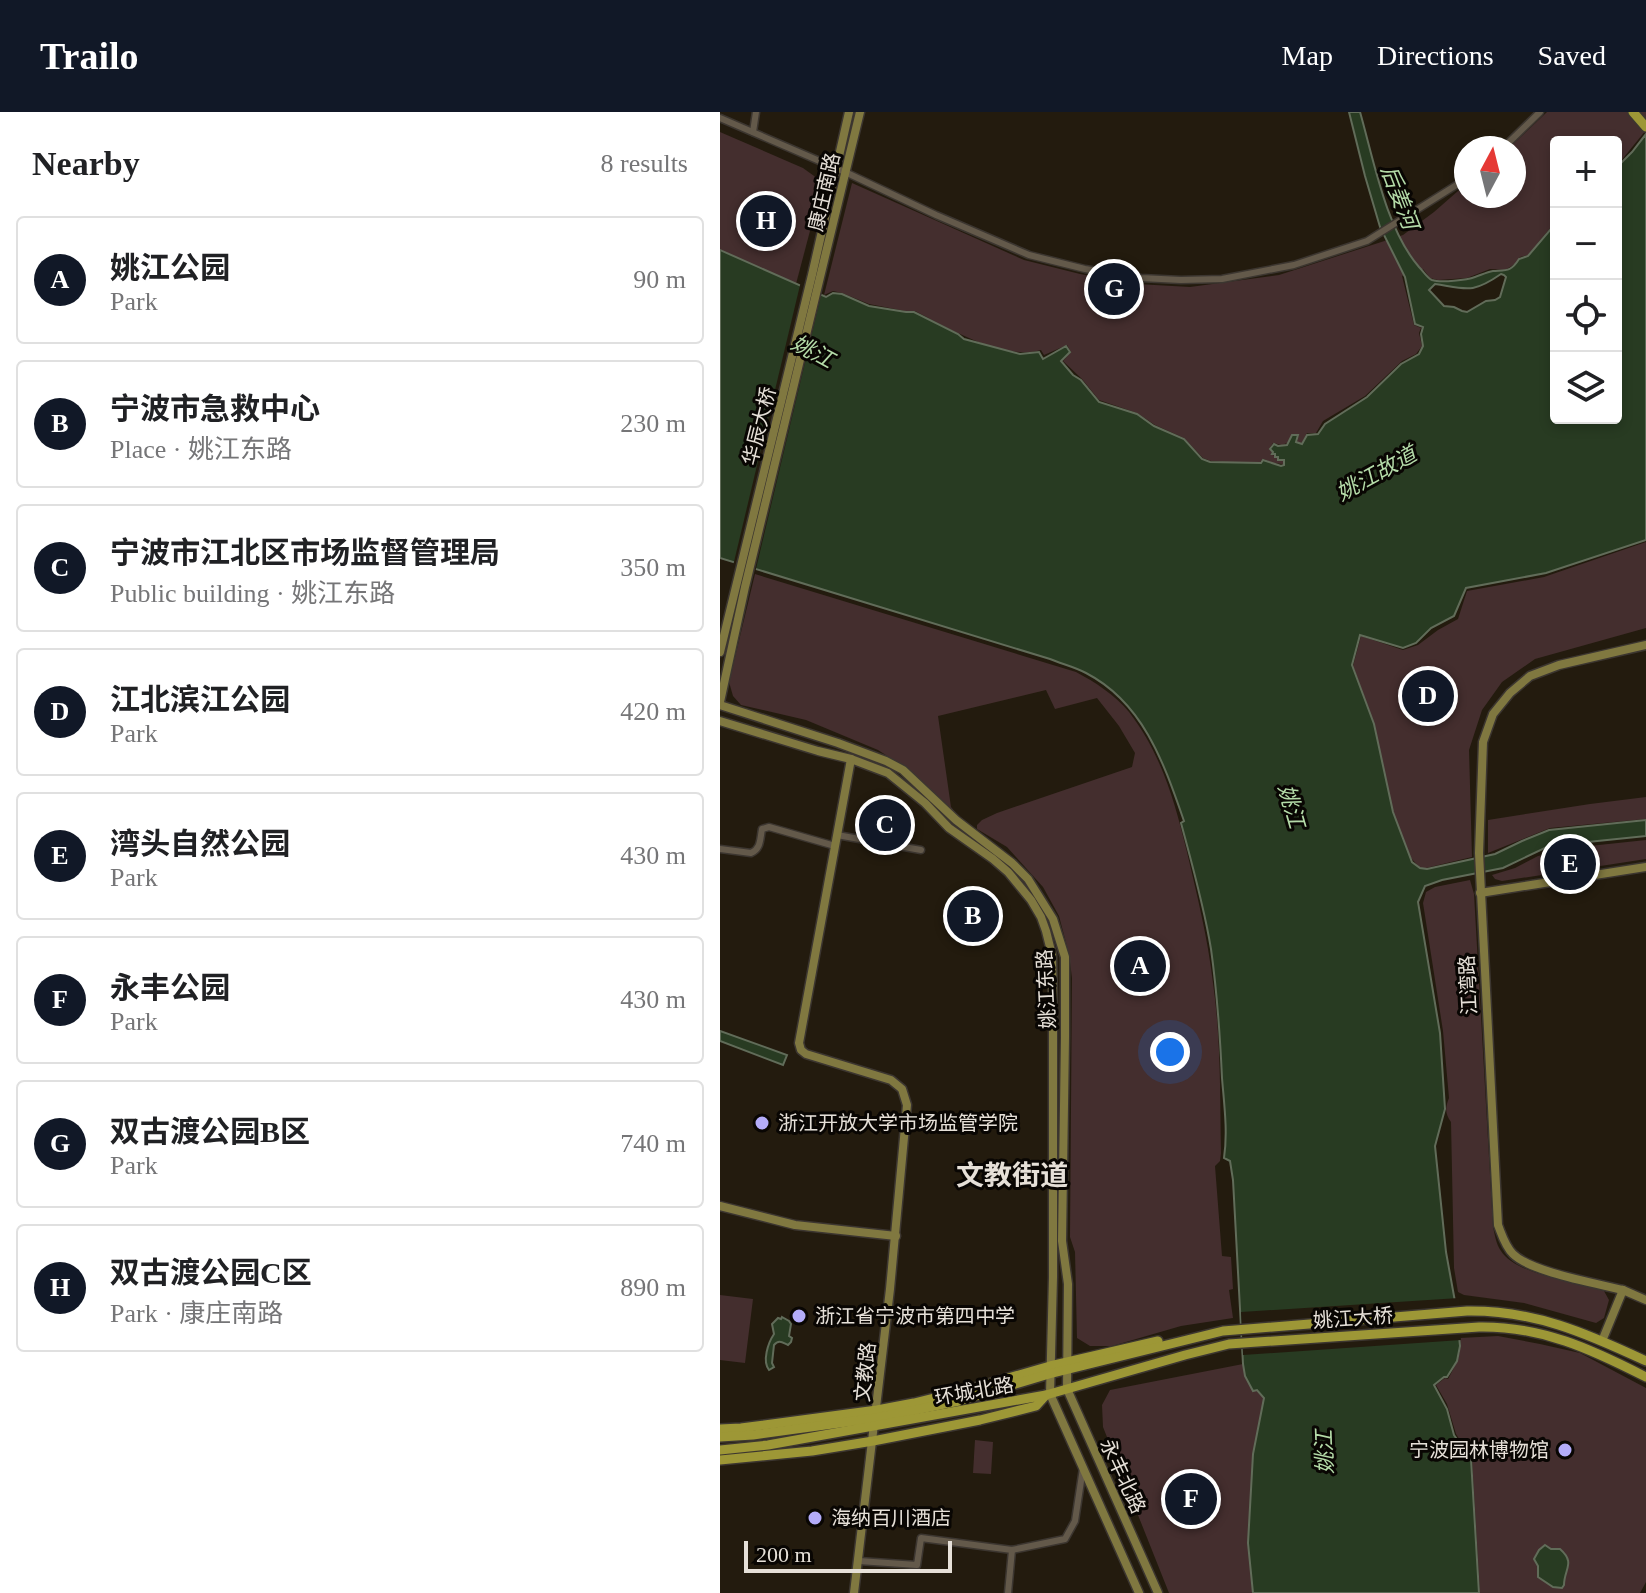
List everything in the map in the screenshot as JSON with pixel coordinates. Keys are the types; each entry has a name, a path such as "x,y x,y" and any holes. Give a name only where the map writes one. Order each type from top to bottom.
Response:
{"main road":[{"name":"康庄南路","path":"816,277 840,170 849,112"},
{"name":"康庄南路","path":"840,170 860,112"},
{"path":"1633,112 1646,127"},
{"name":"华辰大桥","path":"741,586 816,277"},
{"path":"720,652 741,586"},
{"path":"720,703 741,586"},
{"name":"江湾路","path":"1646,645 1559,665 1530,676 1510,693 1493,714 1483,742 1479,853 1498,1225 1513,1254 1535,1268 1623,1290 1646,1300"},
{"name":"姚江东路","path":"720,703 838,743 903,770 956,820 1012,863 1028,879 1053,919 1065,957 1062,1241 1068,1284 1066,1366"},
{"name":"姚江东路","path":"720,721 851,759 888,773 925,803 949,828 1008,872 1031,900 1046,931 1052,955 1053,1277 1050,1370"},
{"name":"文教路","path":"851,759 799,1043 806,1054 899,1085 905,1094 907,1116 876,1418 854,1593"},
{"path":"1480,893 1646,867"},
{"path":"720,1206 795,1225 896,1236"},
{"path":"1623,1290 1602,1341 1646,1361"},
{"name":"姚江大桥","path":"1223,1331 1467,1311 1512,1313 1573,1329 1602,1341"},
{"name":"姚江大桥","path":"1229,1344 1508,1327 1556,1337 1646,1377"},
{"name":"环城北路","path":"720,1450 768,1445 959,1401 1050,1370 1223,1331"},
{"name":"环城北路","path":"720,1437 1048,1395 1229,1344"},
{"name":"永丰北路","path":"1066,1366 1067,1389 1158,1593"},
{"name":"永丰北路","path":"1050,1370 1048,1395 1139,1593"},
{"path":"720,1460 812,1451 980,1420 1036,1406 1048,1395"},
{"path":"720,1429 876,1418"}],"street":[{"path":"753,132 756,112"},
{"path":"1515,136 1540,112"},
{"path":"720,118 1029,255 1085,269 1141,278 1222,279 1294,265 1372,238 1454,187"},
{"path":"720,849 751,853 758,849 762,829 769,827 835,846"},
{"path":"837,835 921,850"},
{"path":"859,1561 917,1565 921,1538 1012,1550 1065,1539 1075,1521 1083,1466"},
{"path":"1008,1593 1012,1550"}],"shaded area":[{"path":"1547,112 1646,112 1646,130 1622,160 1622,136 1550,136 1550,228 1528,255 1520,257 1515,264 1505,270 1490,269 1467,278 1438,280 1430,278 1423,269 1402,276 1414,325 1421,328 1422,346 1365,396 1323,421 1316,433 1307,433 1302,443 1297,442 1299,434 1292,434 1287,443 1273,443 1269,449 1271,454 1283,464 1264,459 1243,463 1203,458 1184,438 1137,413 1099,400 1063,361 1071,352 1067,345 1044,355 1041,350 1010,351 959,334 915,311 869,304 833,291 824,295 852,183 1024,260 1137,284 1190,287 1279,275 1403,235 1454,194 1454,208 1526,208 1526,136 1522,136"},
{"path":"720,132 803,168 821,181 796,284 720,250"},
{"path":"1646,542 1646,628 1535,659 1502,682 1482,710 1469,750 1472,857 1420,868 1411,858 1393,812 1374,723 1353,666 1361,636 1403,650 1418,645 1458,619 1467,591 1544,577"},
{"path":"755,574 1076,672 1117,700 1140,728 1166,779 1177,815 1211,967 1220,1089 1221,1153 1220,1161 1215,1166 1222,1256 1231,1257 1233,1289 1229,1290 1233,1318 1181,1326 1112,1346 1090,1346 1077,1338 1075,1252 1070,1237 1072,978 1069,954 1059,916 1043,887 1007,847 977,829 982,820 997,813 1132,767 1135,753 1119,726 1097,698 1055,709 1046,690 938,716 953,814 909,770 878,750 806,720 741,705 733,696 729,682"},
{"path":"1646,797 1646,819 1550,828 1488,853 1488,820"},
{"path":"1646,840 1646,859 1502,881 1492,875 1538,856 1580,847"},
{"path":"1470,880 1474,894 1496,1239 1501,1251 1520,1266 1548,1277 1604,1291 1609,1300 1604,1318 1596,1323 1524,1303 1458,1292 1454,1268 1451,1122 1446,1111 1449,1098 1443,1031 1423,903 1426,892 1435,887"},
{"path":"720,1295 753,1299 745,1363 720,1360"},
{"path":"1498,1336 1580,1353 1646,1388 1646,1582 1640,1593 1480,1593 1472,1459 1456,1434 1447,1404 1436,1385 1448,1379 1454,1369 1460,1338"},
{"path":"1243,1364 1245,1376 1264,1397 1253,1454 1248,1543 1253,1593 1169,1593 1103,1427 1102,1405 1110,1390"},
{"path":"975,1440 993,1442 991,1474 973,1473"}],"water":[{"path":"1349,112 1360,112 1382,194 1398,234 1419,267 1432,280 1460,280 1511,268 1519,259 1528,256 1550,230 1550,424 1622,424 1622,162 1646,134 1646,540 1546,573 1466,588 1454,616 1431,628 1416,643 1403,648 1360,635 1352,665 1374,724 1393,812 1412,862 1420,868 1495,854 1549,830 1646,820 1646,836 1549,846 1503,868 1425,886 1418,902 1440,1033 1445,1109 1435,1146 1460,1346 1457,1361 1447,1377 1434,1385 1447,1409 1454,1435 1471,1459 1479,1593 1253,1593 1248,1543 1253,1454 1264,1398 1257,1390 1253,1391 1243,1364 1233,1180 1230,1161 1224,1158 1225,1118 1211,949 1181,823 1184,821 1168,778 1137,718 1106,686 1086,673 1050,659 720,558 720,250 826,297 833,293 842,294 869,306 914,312 964,339 1020,354 1039,352 1043,359 1066,346 1070,352 1061,361 1099,402 1137,414 1154,426 1184,439 1202,459 1210,462 1261,463 1263,460 1281,466 1284,460 1278,460 1270,449 1274,444 1287,445 1292,435 1298,435 1296,442 1302,444 1307,435 1318,434 1325,424 1367,397 1401,364 1419,354 1423,346 1423,327 1415,324 1405,277 1380,227","holes":["1501,274 1506,277 1500,297 1467,312 1444,306 1429,290 1435,284 1476,287"]},
{"path":"720,1031 787,1055 783,1065 720,1041"},
{"path":"782,1317 791,1324 789,1336 792,1338 788,1345 779,1342 774,1345 774,1367 769,1370 766,1357 774,1334 772,1324"},
{"path":"1545,1545 1560,1549 1567,1558 1562,1588 1553,1587 1538,1577 1534,1559"}],"pier":[{"path":"801,281 822,291 755,573 733,566"},
{"path":"1459,1298 1461,1340 1243,1355 1241,1312"}],"place":[{"name":"双古渡公园C区","path":"766,221"},
{"name":"双古渡公园B区","path":"1114,289"},
{"name":"江北滨江公园","path":"1428,696"},
{"name":"宁波市江北区市场监督管理局","path":"885,825"},
{"name":"湾头自然公园","path":"1570,864"},
{"name":"宁波市急救中心","path":"973,916"},
{"name":"姚江公园","path":"1140,966"},
{"name":"浙江开放大学市场监管学院","path":"762,1123"},
{"name":"浙江省宁波市第四中学","path":"799,1316"},
{"name":"宁波园林博物馆","path":"1565,1450"},
{"name":"永丰公园","path":"1191,1499"},
{"name":"海纳百川酒店","path":"815,1518"}],"district":[{"name":"文教街道","path":"1012,1175"}],"water label":[{"name":"后姜河","path":"1400,197"},
{"name":"姚江","path":"813,351"},
{"name":"姚江故道","path":"1376,473"},
{"name":"姚江","path":"1292,806"},
{"name":"姚江","path":"1324,1452"}]}
